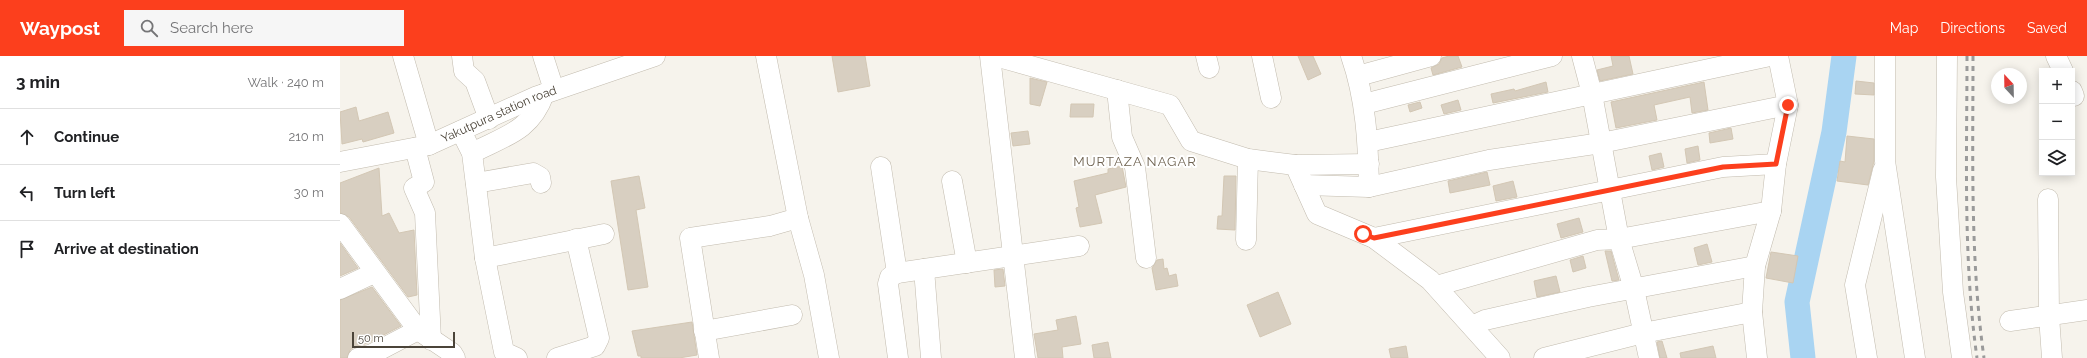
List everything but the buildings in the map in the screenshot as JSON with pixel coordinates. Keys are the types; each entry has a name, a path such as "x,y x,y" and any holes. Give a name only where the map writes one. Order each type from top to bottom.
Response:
{"street":[{"path":"403,56 422,146 424,182 414,188 425,213 424,335"},
{"path":"462,56 464,71 475,81 489,119"},
{"path":"472,152 527,124 549,92 543,56"},
{"name":"Yakutpura station road","path":"340,162 422,146 489,119 549,92 655,56"},
{"path":"766,56 798,218 814,275 829,358"},
{"path":"990,56 1025,358"},
{"path":"995,56 1170,105 1191,141 1248,159 1295,165 1368,164"},
{"path":"1262,56 1271,98"},
{"path":"1351,56 1358,76 1364,104 1368,142 1369,187"},
{"path":"1358,76 1431,56"},
{"path":"1364,104 1552,56"},
{"path":"1582,56 1592,94 1608,190 1619,239 1634,289 1649,358"},
{"path":"1368,142 1770,56"},
{"path":"1757,358 1752,312 1756,266 1771,211 1776,164 1788,105 1778,56"},
{"path":"1885,56 1885,161 1915,358"},
{"path":"1947,56 1946,177 1953,292 1962,358"},
{"path":"2056,56 2062,68"},
{"path":"1117,90 1122,137 1135,166 1146,258"},
{"path":"1304,186 1369,187 1489,160 1601,143 1788,105"},
{"path":"461,130 472,152 485,258 504,352 516,358"},
{"path":"1246,240 1248,159"},
{"path":"1867,358 1855,284 1885,161"},
{"path":"1374,238 1723,167 1776,164"},
{"path":"1295,165 1317,214 1374,238 1430,280 1500,358"},
{"path":"881,167 897,272"},
{"path":"476,183 534,173 540,177 541,183"},
{"path":"952,182 967,263"},
{"path":"2048,199 2049,316 2052,358"},
{"path":"1436,286 1597,240 1619,239 1771,211"},
{"path":"709,358 690,238 770,226 798,218"},
{"path":"340,224 374,273 424,335 452,356"},
{"path":"485,258 604,234"},
{"path":"567,357 595,346 598,338 576,240"},
{"path":"898,358 888,284 890,277 897,272 1079,246"},
{"path":"1472,326 1492,319 1634,289 1756,266"},
{"path":"924,269 931,358"},
{"path":"340,289 374,273"},
{"path":"2010,321 2087,310"},
{"path":"1544,358 1643,333 1752,312"},
{"path":"704,331 792,315"},
{"path":"368,357 424,335"}],"waterway":[{"path":"1803,358 1797,302 1834,132 1844,56"}],"railway":[{"path":"1967,56 1966,170 1968,245 1977,358"},
{"path":"1973,56 1974,245 1976,283 1984,358"}],"district":[{"name":"MURTAZA NAGAR","path":"1135,161"}],"route":[{"path":"1363,234 1374,238 1723,167 1776,164 1788,105"}]}
